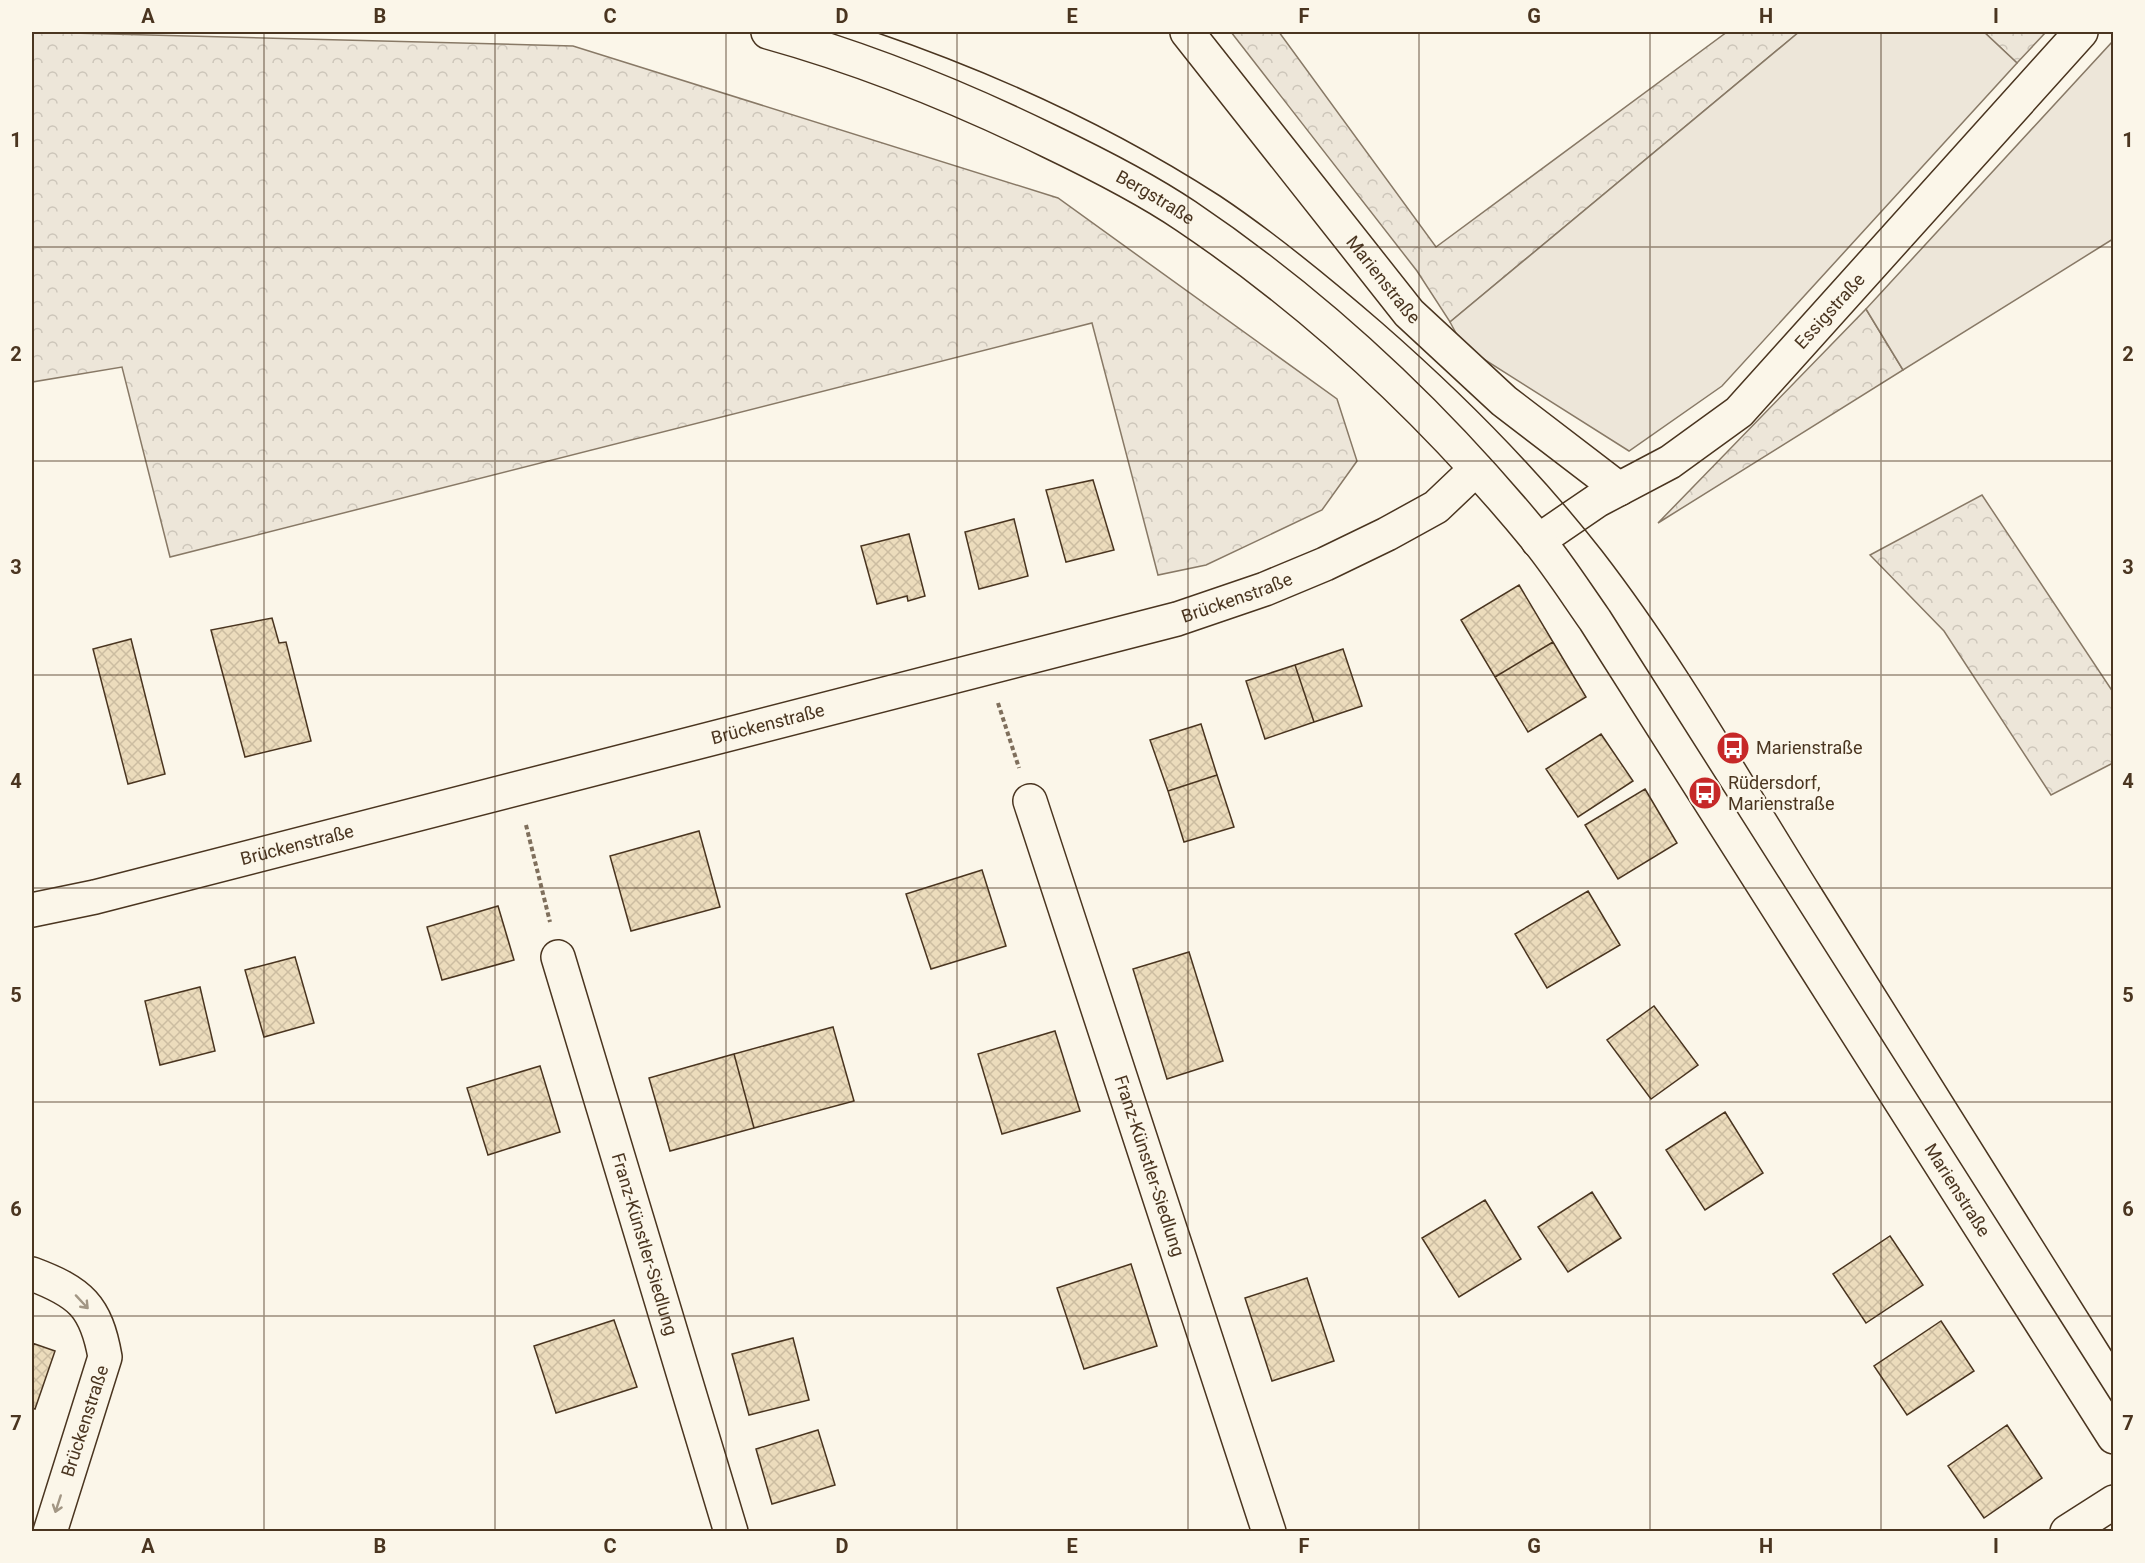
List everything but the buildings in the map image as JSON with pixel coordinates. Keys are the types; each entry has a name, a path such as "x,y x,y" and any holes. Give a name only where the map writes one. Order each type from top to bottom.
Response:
{"street":[{"name":"Bergstraße","path":"768,32 808,43 900,75 994,114 1090,160 1184,214 1265,272 1343,335 1418,408 1476,469"},
{"name":"Marienstraße","path":"1188,32 1409,313 1504,401 1619,489"},
{"name":"Essigstraße","path":"1538,541 1572,516 1670,462 1739,412 2081,32"},
{"name":"Marienstraße","path":"1476,469 1538,541 1595,620 2114,1437"},
{"name":"Brückenstraße","path":"32,910 95,897 1216,607 1324,564 1413,520 1436,507 1476,469"},
{"name":"Franz-Künstler-Siedlung","path":"1025,786 1269,1532"},
{"name":"Franz-Künstler-Siedlung","path":"558,957 731,1532"},
{"name":"Brückenstraße","path":"32,1274 59,1284 77,1296 91,1312 100,1332 105,1357 50,1532"},
{"path":"2067,1532 2114,1502"}],"path":[{"path":"1008,736 1025,786"},
{"path":"517,789 558,957"}],"green space":[{"path":"32,32 573,46 1058,198 1337,399 1357,461 1322,510 1206,565 1158,575 1092,323 170,557 122,367 32,382"},
{"path":"1231,32 1279,32 1436,247 1727,32 1799,32 1450,322 1417,271"},
{"path":"1799,32 1984,32 2017,63 1722,386 1629,451 1463,346 1450,322"},
{"path":"1984,32 2046,32 2017,63"},
{"path":"2113,41 2113,239 1903,370 1866,309"},
{"path":"1866,309 1903,370 1658,523"},
{"path":"1982,495 2113,692 2113,763 2051,795 1944,631 1870,555"}],"tram line":[{"path":"875,32 964,65 1052,104 1138,147 1220,196 1303,257 1382,323 1441,376 1525,461 1602,551 1689,674 2114,1355"}],"place":[{"name":"Marienstraße","path":"1733,748"},
{"name":"Rüdersdorf, Marienstraße","path":"1705,793"}]}
